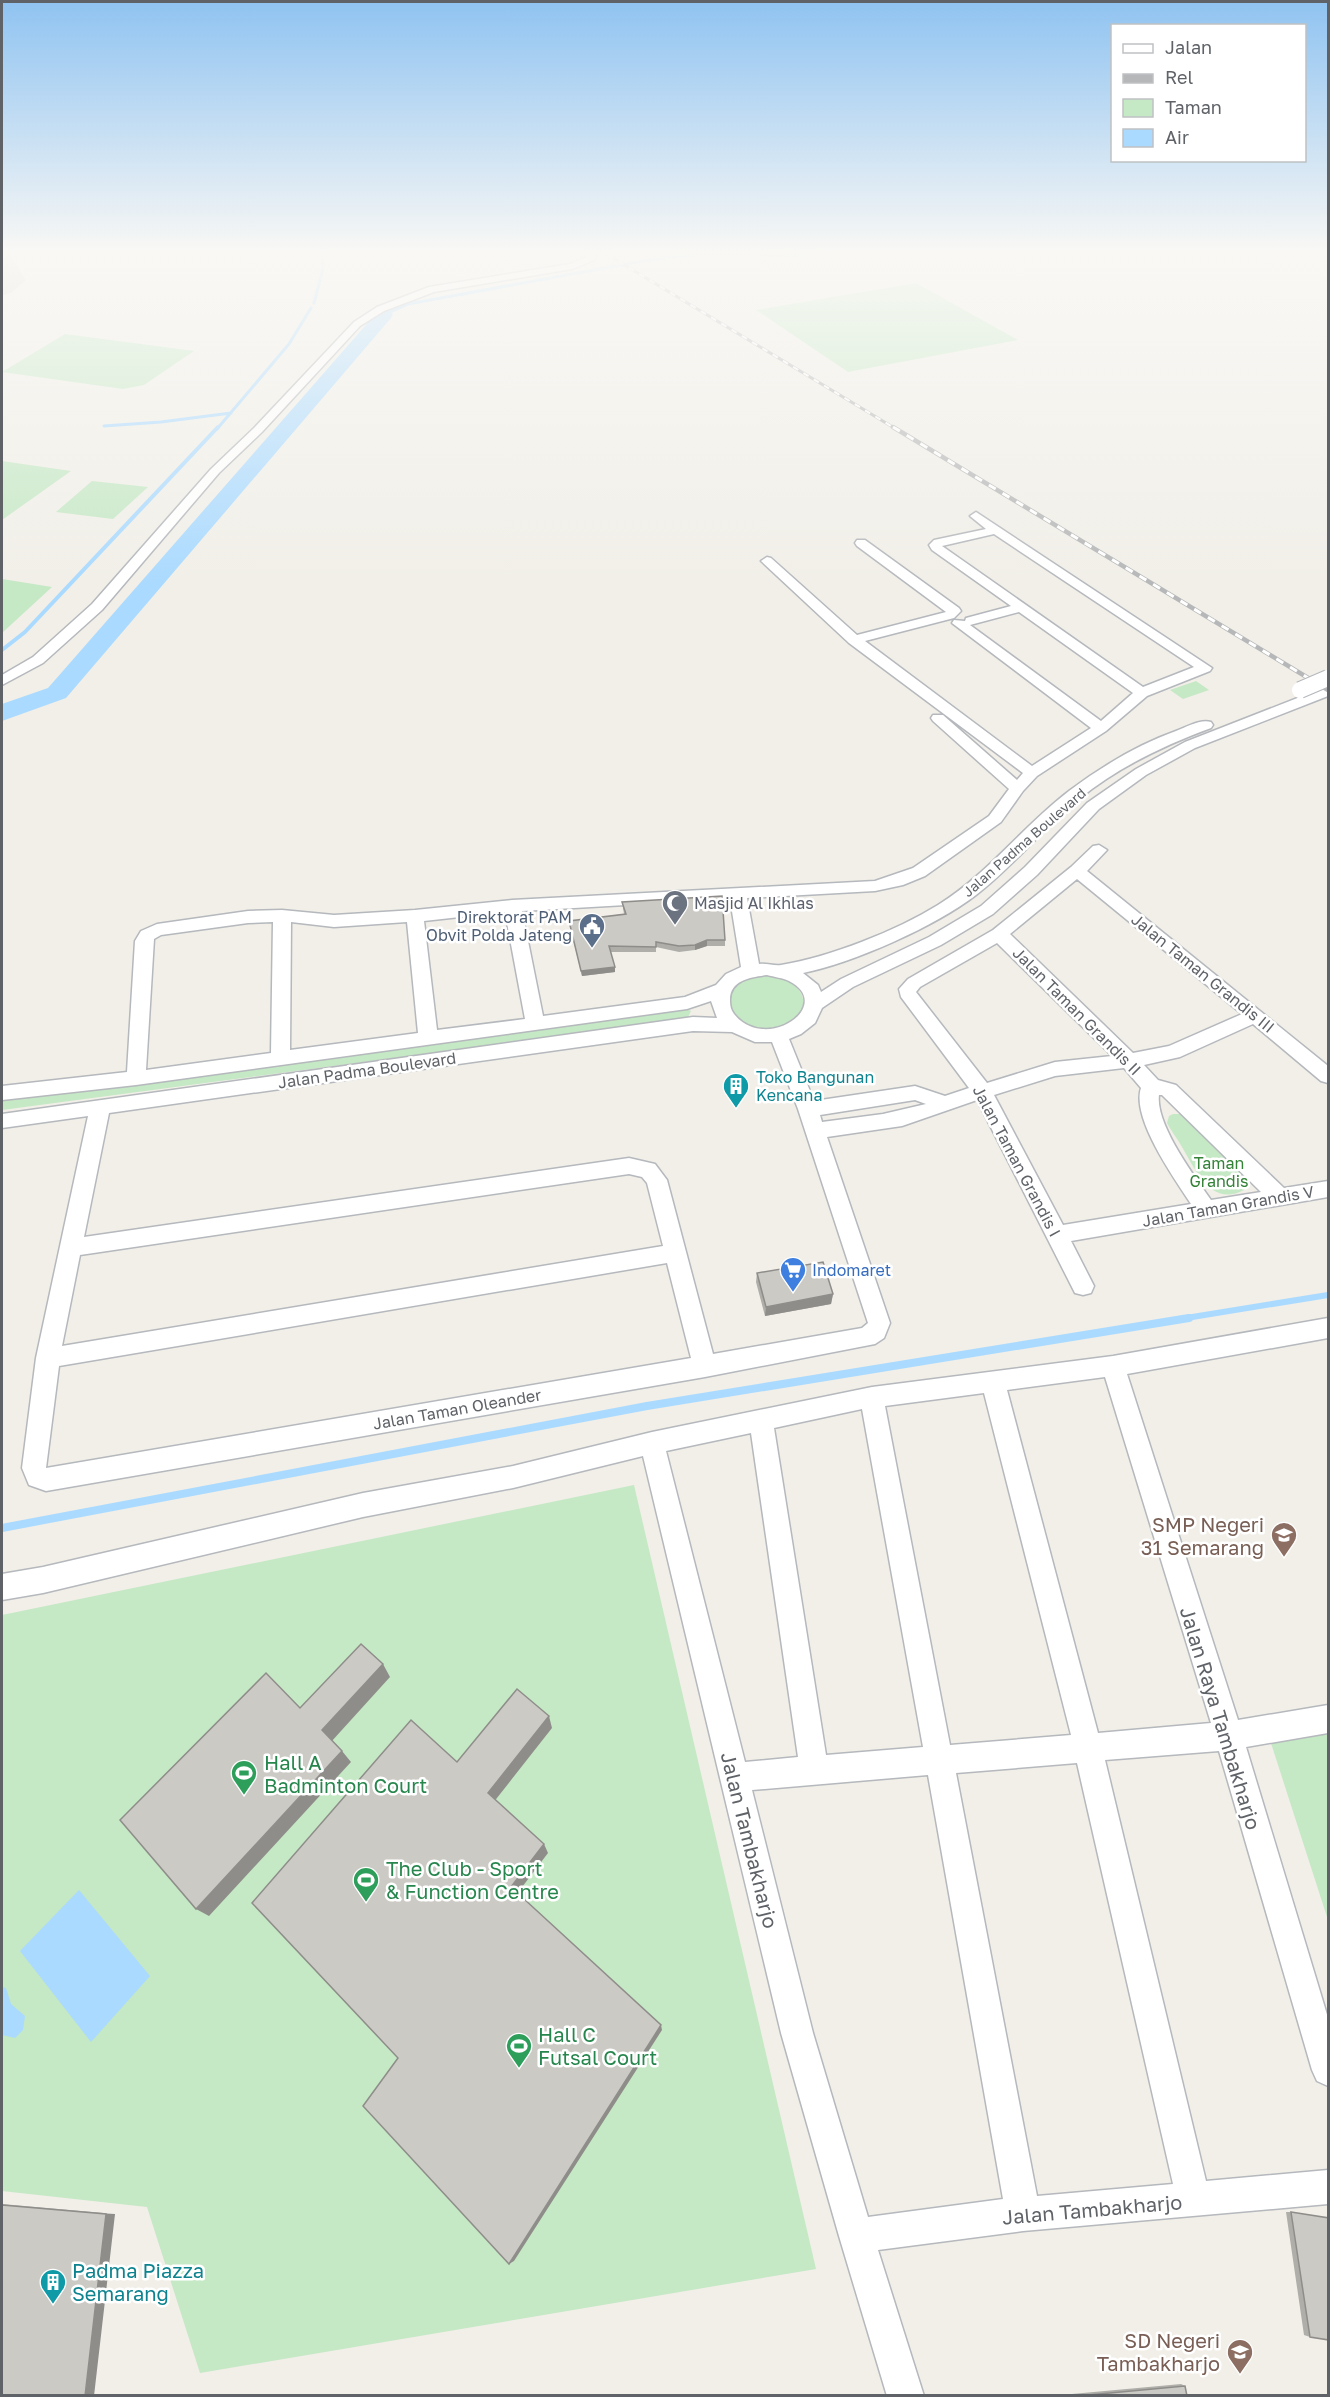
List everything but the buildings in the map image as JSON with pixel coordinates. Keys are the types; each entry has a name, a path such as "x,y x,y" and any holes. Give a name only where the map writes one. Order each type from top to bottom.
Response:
{"street":[{"path":"2,681 38,660 97,607 215,471 258,430 323,361"},
{"path":"136,1078 144,941 147,935 157,930 236,919 282,916 334,921 415,916 512,906 874,886 897,881 919,872 995,819 1017,788 1032,773 1101,728 1142,693 1203,670 1203,666 976,516"},
{"path":"996,530 935,545 1019,608 1142,693"},
{"path":"861,543 1101,728"},
{"path":"767,561 854,640 1032,773"},
{"path":"854,640 958,617 1019,608"},
{"name":"Jalan Padma Boulevard","path":"815,1004 847,983 935,941 987,910 1031,872 1093,806 1141,772 1191,746 1314,693 1329,678"},
{"path":"914,684 923,704 1017,788"},
{"name":"Jalan Padma Boulevard","path":"782,971 823,963 900,931 942,910 971,891 1074,795 1128,759 1173,737 1314,693"},
{"path":"999,934 1077,871 1099,850"},
{"name":"Jalan Taman Grandis III","path":"1077,871 1329,1076"},
{"path":"737,893 751,970"},
{"path":"512,906 535,1024"},
{"path":"280,1058 282,916"},
{"path":"415,916 428,1038"},
{"name":"Jalan Taman Grandis I","path":"999,934 914,983 908,989 908,993 983,1092 1083,1286"},
{"name":"Jalan Taman Grandis II","path":"999,934 1129,1061 1154,1089"},
{"path":"751,970 782,971 806,984 813,994 815,1004 813,1015 805,1025 778,1035 746,1032 733,1025 723,1014 719,1002 721,990 738,974 751,970"},
{"name":"Jalan Padma Boulevard","path":"2,1093 136,1078 687,1003 721,990"},
{"path":"778,1035 815,1131 920,1114 938,1109 945,1103 1055,1069 1129,1061 1173,1052 1255,1016"},
{"name":"Jalan Padma Boulevard","path":"2,1122 693,1024 733,1025"},
{"name":"Jalan Taman Grandis II","path":"1207,1211 1169,1153 1148,1101 1147,1095 1154,1089 1160,1087 1169,1090 1280,1196"},
{"path":"808,1110 915,1093 945,1103"},
{"path":"880,1099 889,1119"},
{"path":"100,1107 48,1358 677,1253"},
{"name":"Jalan Taman Oleander","path":"48,1358 34,1468 38,1477 46,1480 867,1337 876,1331 879,1323 815,1131"},
{"path":"71,1248 629,1166 648,1170 657,1180 705,1367"},
{"name":"Jalan Taman Grandis V","path":"1057,1235 1329,1189"},
{"path":"2,1587 43,1580 363,1505 513,1477 652,1443 872,1397 1113,1366 1329,1328"},
{"name":"Jalan Raya Tambakharjo","path":"1113,1366 1229,1736 1329,2070"},
{"path":"993,1383 1088,1748 1194,2200"},
{"path":"872,1397 1023,2214"},
{"path":"761,1420 814,1770"},
{"name":"Jalan Tambakharjo","path":"652,1443 797,2033 856,2236 906,2396"},
{"path":"734,1777 1229,1736 1329,1719"},
{"name":"Jalan Tambakharjo","path":"856,2236 1023,2214 1329,2187"}],"green space":[{"path":"20,361 179,361 144,385 123,389 2,372"},
{"path":"831,361 907,361 848,372"},
{"path":"2,461 71,471 2,520"},
{"path":"92,481 148,487 113,519 56,512"},
{"path":"2,579 52,587 2,633"},
{"path":"1196,681 1209,690 1183,699 1170,690"},
{"path":"763,976 783,979 799,990 804,1004 800,1014 793,1022 783,1027 759,1028 738,1019 731,1011 728,993 742,981"},
{"path":"687,1009 691,1011 687,1019 2,1110 2,1099"},
{"name":"Taman Grandis","path":"1183,1114 1247,1177 1244,1190 1222,1194 1206,1184 1167,1123 1169,1116"},
{"name":"The Club - Sport & Function Centre","path":"634,1485 816,2269 200,2373 147,2207 2,2191 2,1615"},
{"path":"1328,1727 1328,1920 1269,1737"}],"water":[{"path":"79,1890 150,1976 91,2042 20,1951"},
{"path":"2,1987 6,1988 11,2004 25,2016 23,2030 15,2038 2,2035"}],"waterway":[{"path":"230,413 275,361"},
{"path":"2,713 57,693 344,361"},
{"path":"104,426 161,422 230,413"},
{"path":"217,429 230,413"},
{"path":"2,650 25,632 218,427"},
{"path":"1180,1319 1328,1295"},
{"path":"2,1528 647,1406 1189,1318"}],"railway":[{"path":"783,361 896,429"},
{"path":"893,427 1328,690"}],"place":[{"name":"Masjid Al Ikhlas","path":"675,926"},
{"name":"Direktorat PAM Obvit Polda Jateng","path":"592,949"},
{"name":"Toko Bangunan Kencana","path":"736,1109"},
{"name":"Indomaret","path":"793,1293"},
{"name":"SMP Negeri 31 Semarang","path":"1284,1558"},
{"name":"Hall A Badminton Court","path":"244,1796"},
{"name":"The Club - Sport & Function Centre","path":"366,1903"},
{"name":"Hall C Futsal Court","path":"519,2069"},
{"name":"Padma Piazza Semarang","path":"53,2305"},
{"name":"SD Negeri Tambakharjo","path":"1240,2375"}]}
